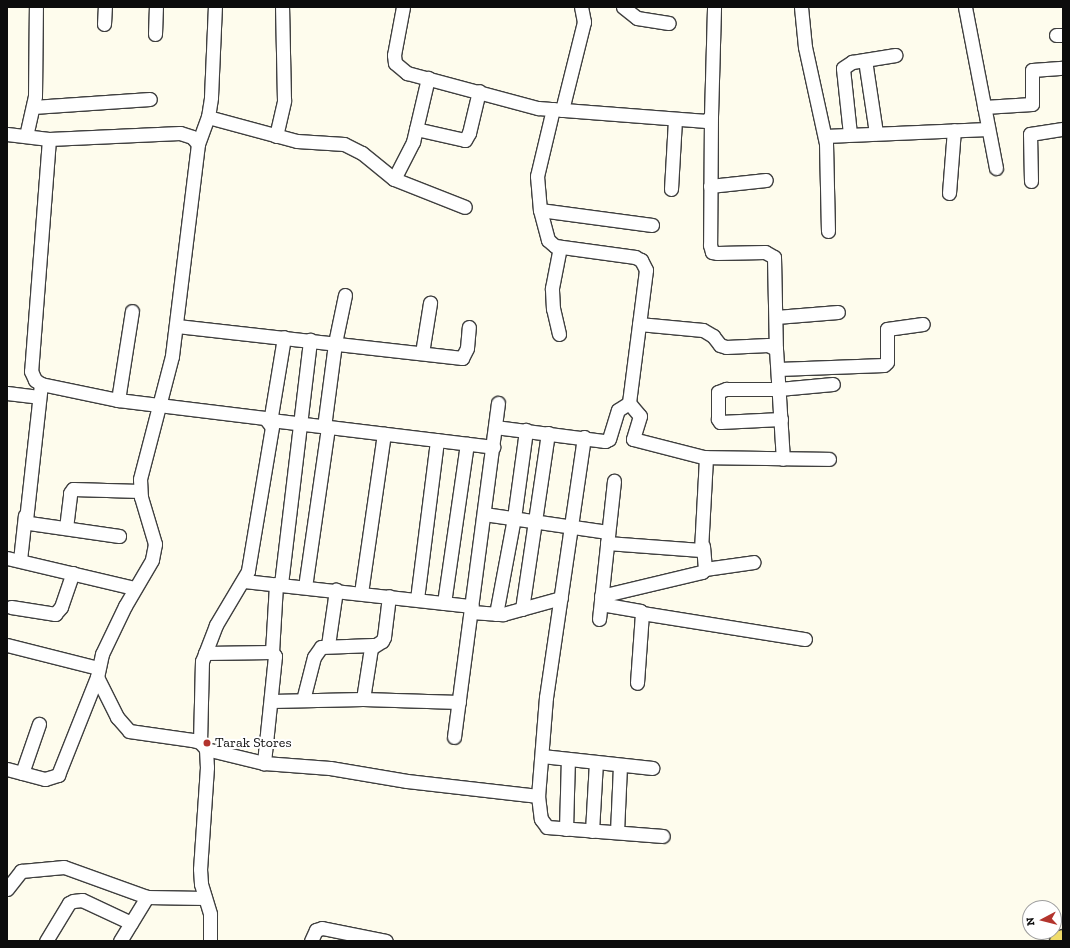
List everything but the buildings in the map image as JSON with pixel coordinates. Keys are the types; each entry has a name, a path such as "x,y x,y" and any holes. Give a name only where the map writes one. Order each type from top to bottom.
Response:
{"street":[{"path":"26,136 33,107 36,7"},
{"path":"104,24 105,7"},
{"path":"155,34 156,7"},
{"path":"7,769 45,780 58,775 98,672 102,654 134,588 152,560 156,544 140,491 140,479 160,406 177,326 198,144 208,117 215,54 215,7"},
{"path":"276,136 284,100 282,7"},
{"path":"403,7 394,55 395,63 407,73 538,108 675,120 706,121 711,116"},
{"path":"581,7 584,22 537,176 540,210 548,240 560,247 635,257 641,260 646,270 629,403 640,416 633,435 636,442 706,457 829,459"},
{"path":"622,7 638,18 669,23"},
{"path":"714,7 710,246 712,252 771,253 776,263 776,349 783,459"},
{"path":"801,7 805,47 825,136 828,231"},
{"path":"965,7 996,168"},
{"path":"850,134 843,68 852,62 895,55"},
{"path":"865,60 876,133"},
{"path":"984,107 1032,104 1032,70 1063,68"},
{"path":"394,179 409,151 416,129 428,78"},
{"path":"416,129 464,140 469,133 479,91"},
{"path":"33,107 150,99"},
{"path":"208,117 276,136 305,142 334,142 354,148 394,179 465,207"},
{"path":"671,188 675,120"},
{"path":"1031,181 1030,134 1063,128"},
{"path":"825,136 988,129"},
{"path":"949,193 954,130"},
{"path":"7,134 50,139 180,133 192,137 198,144"},
{"path":"50,139 31,371 35,380 41,384 118,400 256,416 271,421 493,447"},
{"path":"710,186 766,180"},
{"path":"540,210 652,225"},
{"path":"559,334 553,309 552,288 560,247"},
{"path":"306,587 335,343 345,295"},
{"path":"422,353 430,304"},
{"path":"118,400 132,311"},
{"path":"776,317 838,312"},
{"path":"639,324 703,330 713,336 720,346 768,345 776,349"},
{"path":"778,369 884,365 888,362 887,329 923,324"},
{"path":"177,326 462,358 467,348 470,327"},
{"path":"210,941 210,914 205,898 200,869 207,762 203,745 200,678 205,653 216,625 244,581 256,529 271,435 271,421 284,337"},
{"path":"264,763 275,663 272,652 279,584 310,340"},
{"path":"20,560 41,384"},
{"path":"781,419 720,422 717,411 718,392 720,390 779,389 833,384"},
{"path":"7,393 39,397"},
{"path":"454,737 498,402"},
{"path":"495,426 605,441 609,439 618,410 629,403"},
{"path":"496,614 514,518 526,430"},
{"path":"522,609 548,433"},
{"path":"361,593 384,434"},
{"path":"584,437 547,690 538,796 543,824 566,828 663,836"},
{"path":"417,600 438,440"},
{"path":"444,603 467,444"},
{"path":"705,569 703,546 706,457"},
{"path":"599,619 614,480"},
{"path":"66,528 70,493 73,489 140,491"},
{"path":"484,514 572,527 608,537 698,551 703,546"},
{"path":"25,515 29,523 119,536"},
{"path":"7,558 73,572 134,588"},
{"path":"601,600 697,574 705,569 754,562"},
{"path":"11,607 54,614 61,606 73,572"},
{"path":"244,581 444,603 496,614 522,609 561,598"},
{"path":"328,645 336,590"},
{"path":"303,700 317,651 328,645 373,645 382,641 389,596"},
{"path":"601,600 640,611 642,613 805,639"},
{"path":"637,683 642,613"},
{"path":"7,645 98,672"},
{"path":"363,699 373,645"},
{"path":"205,653 272,652"},
{"path":"98,672 117,717 129,731 203,745 264,763 330,768 407,781 538,796"},
{"path":"271,700 363,699 459,702"},
{"path":"22,773 39,724"},
{"path":"542,756 652,768"},
{"path":"566,828 568,759"},
{"path":"592,830 596,762"},
{"path":"616,832 620,765"},
{"path":"7,889 21,871 64,867 147,897 205,898"},
{"path":"120,941 147,897"},
{"path":"46,941 69,904 73,901 82,900 131,923"},
{"path":"311,941 316,930 322,928 386,941"}],"place":[{"name":"Tarak Stores","path":"207,743"}]}
